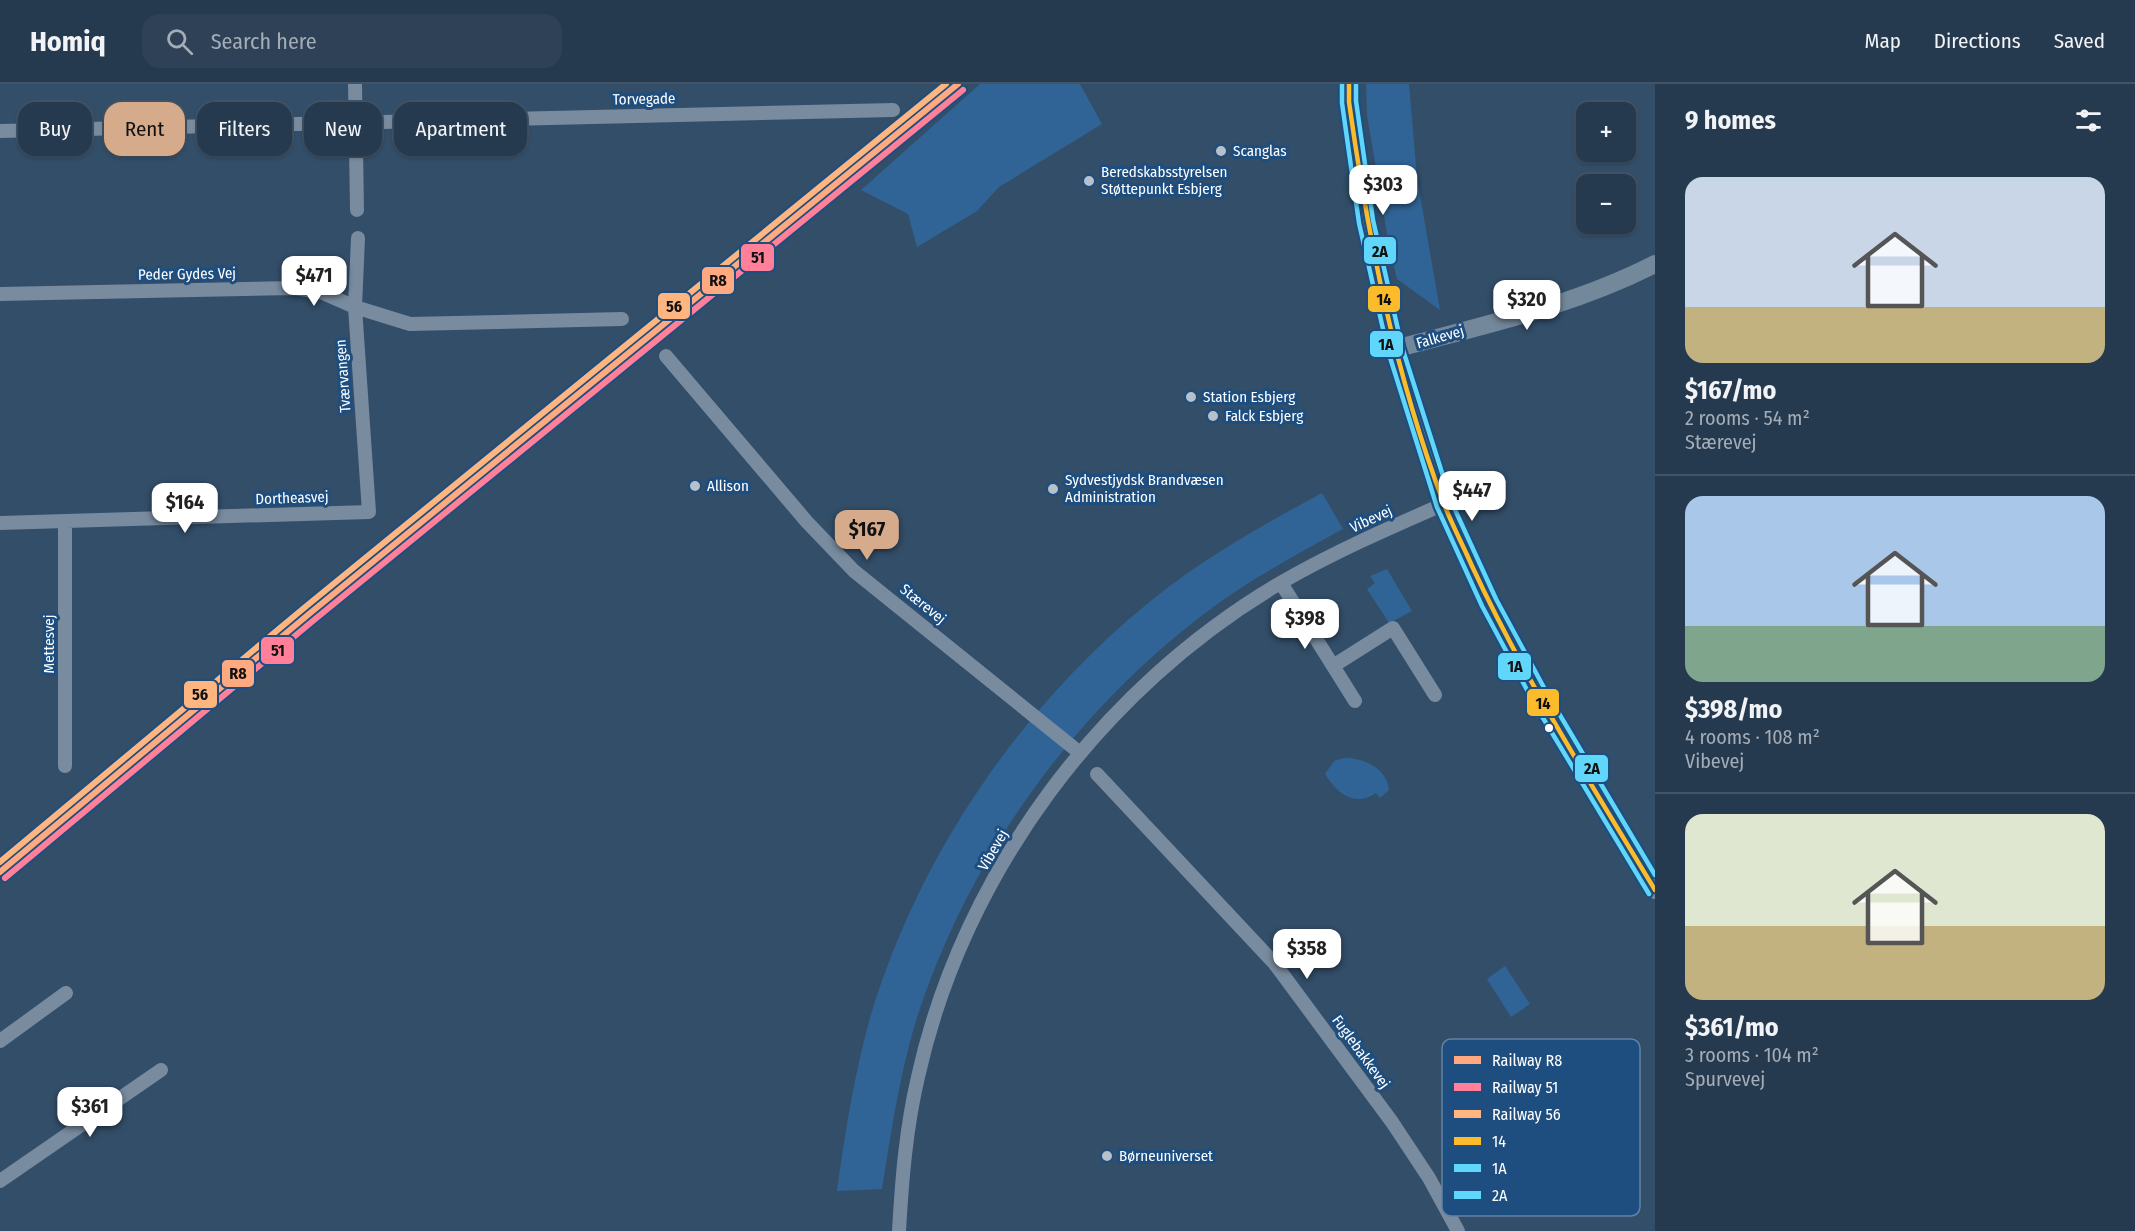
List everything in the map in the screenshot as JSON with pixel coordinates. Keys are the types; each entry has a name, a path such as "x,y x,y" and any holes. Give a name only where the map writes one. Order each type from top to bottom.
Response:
{"street":[{"path":"355,84 356,102"},
{"path":"1349,84 1349,102 1366,221 1395,349 1444,504 1489,602 1541,699 1655,890"},
{"name":"Torvegade","path":"382,121 893,110"},
{"name":"Torvegade","path":"0,131 304,123"},
{"path":"357,156 357,210"},
{"name":"Tværvangen","path":"358,238 355,307 369,512"},
{"name":"Falkevej","path":"1395,349 1571,300 1625,279 1655,264"},
{"name":"Peder Gydes Vej","path":"0,294 294,288 321,292 355,307 411,324 622,319"},
{"name":"Stærevej","path":"666,356 807,522 854,570 1080,753"},
{"name":"Vibevej","path":"899,1231 902,1166 918,1076 944,989 991,885 1026,826 1080,753 1126,703 1176,658 1281,582 1343,549 1444,504"},
{"name":"Dortheasvej","path":"0,523 369,512"},
{"name":"Mettesvej","path":"65,522 65,766"},
{"path":"1281,582 1355,701"},
{"path":"1333,666 1393,628 1435,695"},
{"name":"Fuglebakkevej","path":"1097,774 1275,964 1392,1122 1429,1178 1442,1203"},
{"path":"0,1041 66,993"},
{"path":"0,1180 161,1070"},
{"name":"Fuglebakkevej","path":"1449,1216 1456,1230"}],"shaded area":[{"path":"980,84 1080,84 1102,124 999,187 977,211 917,247 908,214 861,190"},
{"path":"1366,84 1409,84 1417,178 1440,310 1397,279 1389,246 1367,115"},
{"path":"1322,493 1343,529 1251,581 1200,617 1152,657 1106,701 1026,799 992,852 962,908 936,965 915,1024 904,1065 882,1189 837,1191 859,1061 870,1018 892,955 918,894 950,835 987,778 1027,724 1072,674 1120,627 1171,585 1208,560"},
{"path":"1387,569 1412,611 1389,623 1367,589 1375,583 1370,576"},
{"path":"1344,758 1366,762 1379,770 1389,790 1380,798 1376,793 1360,799 1353,799 1341,792 1325,774 1334,761"},
{"path":"1505,966 1530,1004 1511,1017 1487,979"}],"rail line":[{"name":"56","path":"0,862 304,608 946,84"},
{"name":"R8","path":"0,872 309,614 958,84"},
{"name":"51","path":"5,878 314,620 963,90"}],"transit line":[{"name":"1A","path":"1342,84 1342,103 1359,223 1388,351 1437,507 1482,606 1534,703 1649,894"},
{"name":"14","path":"1349,84 1349,102 1365,204 1385,305 1411,405 1450,520 1514,649 1559,730 1655,890"},
{"name":"2A","path":"1356,84 1356,101 1373,220 1402,347 1451,501 1496,599 1548,695 1655,875"}],"place":[{"name":"Scanglas","path":"1221,151"},
{"name":"Beredskabsstyrelsen Støttepunkt Esbjerg","path":"1089,181"},
{"name":"Station Esbjerg","path":"1191,397"},
{"name":"Falck Esbjerg","path":"1213,416"},
{"name":"Allison","path":"695,486"},
{"name":"Sydvestjydsk Brandvæsen Administration","path":"1053,489"},
{"name":"Børneuniverset","path":"1107,1156"}]}
